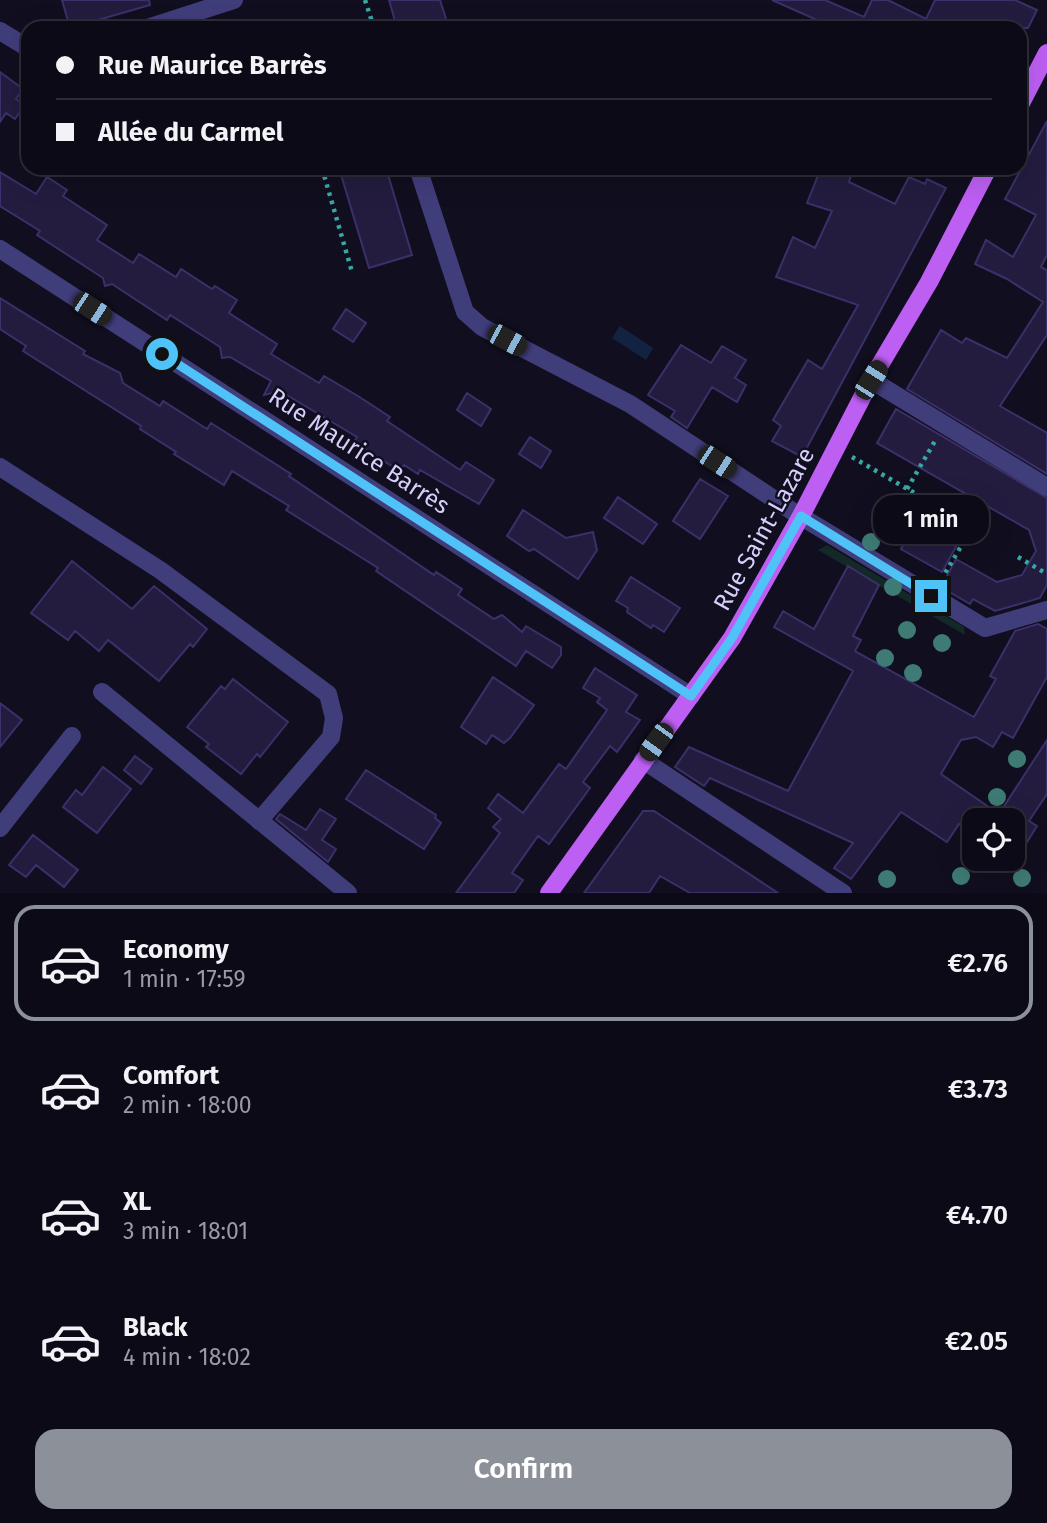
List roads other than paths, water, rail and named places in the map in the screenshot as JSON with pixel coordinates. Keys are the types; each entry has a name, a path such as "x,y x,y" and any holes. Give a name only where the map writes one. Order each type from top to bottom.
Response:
{"main road":[{"path":"1027,92 1047,53"},
{"name":"Rue Saint-Lazare","path":"549,893 732,638 801,516 871,380 929,282 984,175"}],"street":[{"path":"168,21 234,0"},
{"path":"0,31 21,44"},
{"path":"420,175 465,312 482,327 630,404 801,516 985,628 1047,610"},
{"name":"Rue Maurice Barrès","path":"0,249 691,696"},
{"path":"871,380 1047,487"},
{"path":"0,467 160,570 328,694 334,718 331,737 259,821"},
{"path":"102,692 348,893"},
{"path":"0,828 72,736"},
{"path":"643,760 843,893"}],"water":[{"path":"620,326 653,348 646,360 612,338"}]}
